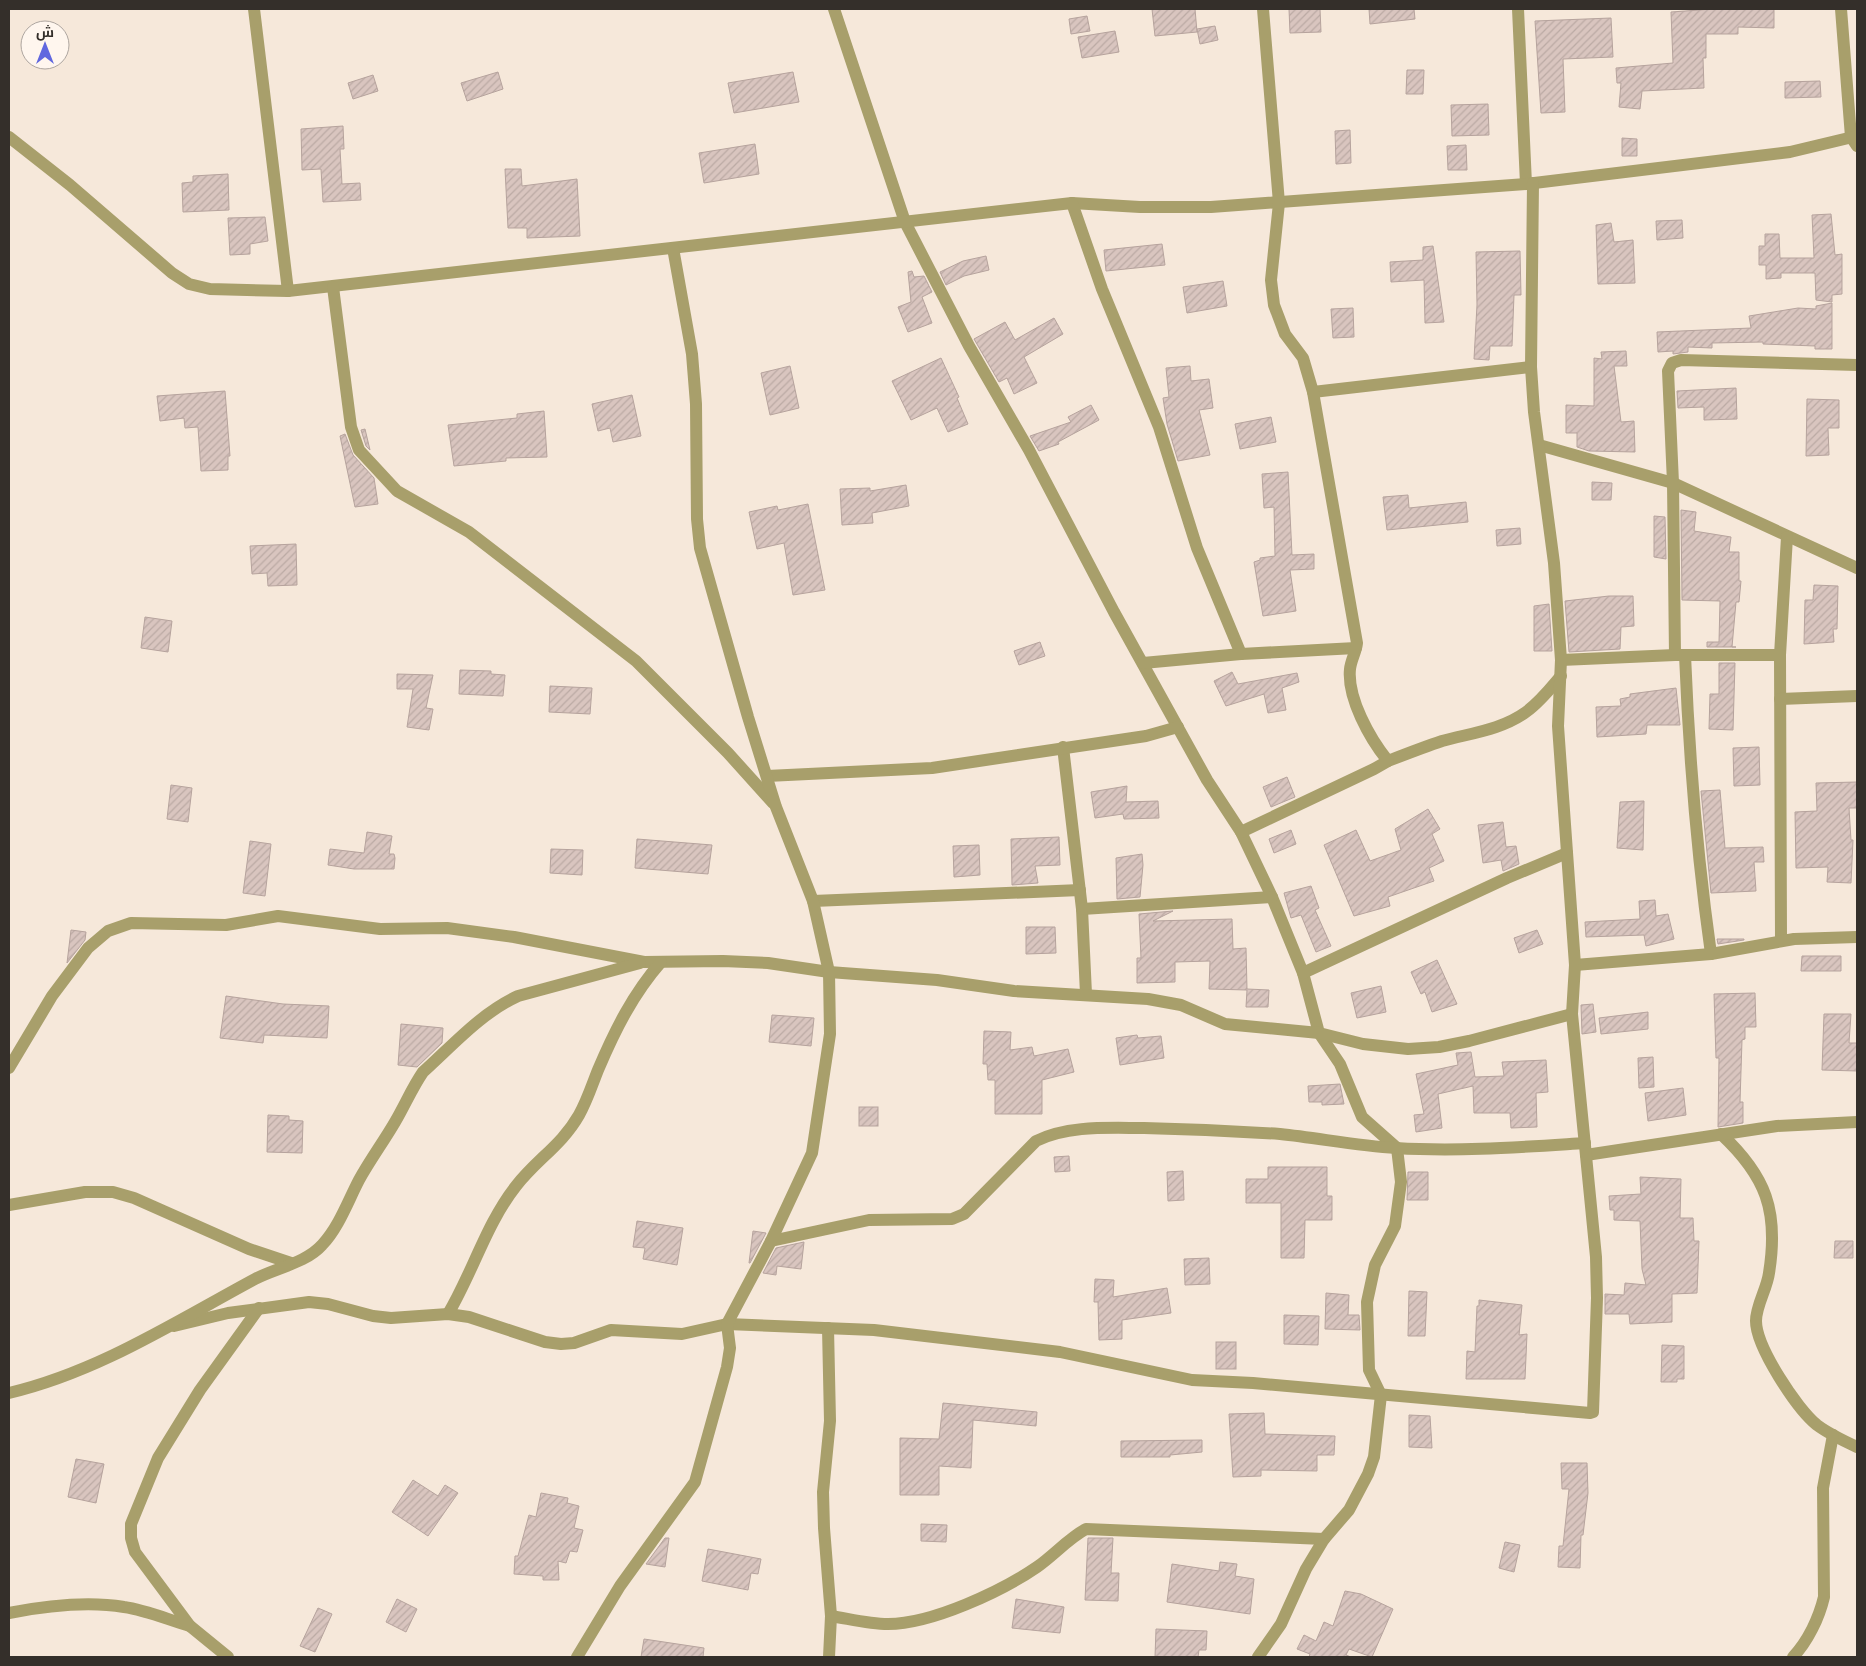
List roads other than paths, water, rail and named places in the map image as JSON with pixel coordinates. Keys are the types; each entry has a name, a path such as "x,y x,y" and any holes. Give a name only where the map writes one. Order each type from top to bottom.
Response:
{"street":[{"path":"254,9 288,291"},
{"path":"834,9 905,222 965,338 1029,450 1178,728 1207,780 1241,832 1272,897 1303,973 1319,1033 1340,1064 1362,1117 1397,1148 1401,1182 1395,1226 1375,1264 1367,1302 1369,1370 1381,1395 1377,1442 1368,1474 1349,1510 1324,1539 1306,1570 1281,1624 1258,1657"},
{"path":"1263,9 1279,202 1271,280 1274,305 1285,334 1303,358 1313,392 1356,648 1350,670 1354,697 1373,743 1388,761"},
{"path":"174,1326 259,1308 309,1302 328,1304 373,1316 391,1318 448,1314 469,1317 545,1342 561,1344 574,1343 610,1330 682,1334 727,1324 874,1330 1060,1352 1192,1380 1253,1383 1590,1414 1593,1412 1596,1257 1572,1014 1575,965 1558,726 1561,660 1554,564 1534,412 1530,183 1518,9"},
{"path":"9,138 70,185 172,273 189,284 210,289 288,291 1072,204 1178,207 1279,202 1530,183 1790,152 1855,140 1841,9"},
{"path":"1072,204 1102,289 1159,427 1197,548 1241,654"},
{"path":"577,1657 620,1586 695,1482 727,1367 730,1348 727,1324 771,1241 812,1153 830,1034 829,972 813,901 776,807 748,717 700,548 697,519 696,404 692,354 673,248"},
{"path":"333,287 351,427 359,450 369,463 397,491 469,532 636,662 728,753 776,807"},
{"path":"1711,954 1698,865 1680,655 1668,371 1672,363 1681,360 1857,365"},
{"path":"1313,392 1532,368"},
{"path":"1539,445 1673,483 1857,568"},
{"path":"1781,940 1780,655 1787,537"},
{"path":"1143,663 1241,654 1356,648"},
{"path":"1561,660 1680,655 1780,655"},
{"path":"1241,832 1388,761 1442,741 1485,731 1508,722 1526,712 1543,697 1561,676"},
{"path":"1780,699 1857,696"},
{"path":"767,776 932,768 1146,736 1178,728"},
{"path":"1063,747 1082,909 1086,994"},
{"path":"1303,973 1508,878 1567,853"},
{"path":"813,901 1080,890"},
{"path":"1082,909 1272,897"},
{"path":"9,1068 52,996 88,948 108,932 131,923 226,925 278,916 380,929 447,928 514,937 644,962 732,961 829,972 937,980 1014,991 1148,999 1181,1005 1224,1024 1319,1033 1384,1047 1408,1049 1439,1047 1572,1014"},
{"path":"1575,965 1711,954 1781,940 1857,937"},
{"path":"9,1393 35,1387 105,1359 174,1326 257,1278 310,1256 322,1246 334,1229 360,1178 423,1072 482,1018 501,1004 518,996 644,962"},
{"path":"448,1314 462,1290 475,1258 496,1217 516,1185 563,1140 580,1114 616,1028 636,994 661,962"},
{"path":"771,1241 869,1220 952,1219 964,1214 1036,1141 1050,1134 1062,1132 1115,1128 1194,1130 1281,1134 1397,1148 1585,1149 1777,1126 1857,1122"},
{"path":"1721,1134 1744,1155 1756,1173 1766,1195 1772,1220 1769,1274 1756,1321 1758,1334 1767,1354 1803,1411 1817,1425 1857,1447"},
{"path":"9,1205 85,1192 113,1192 134,1198 249,1250 291,1263"},
{"path":"228,1657 190,1626 135,1552 131,1538 131,1524 158,1458 200,1390 259,1308"},
{"path":"828,1328 830,1421 823,1492 831,1616 829,1657"},
{"path":"1792,1657 1810,1632 1820,1613 1824,1597 1823,1488 1833,1435"},
{"path":"831,1616 872,1623 913,1622 976,1600 1019,1579 1058,1552 1086,1529 1324,1539"},
{"path":"9,1613 30,1609 100,1604 126,1607 190,1626"}]}
